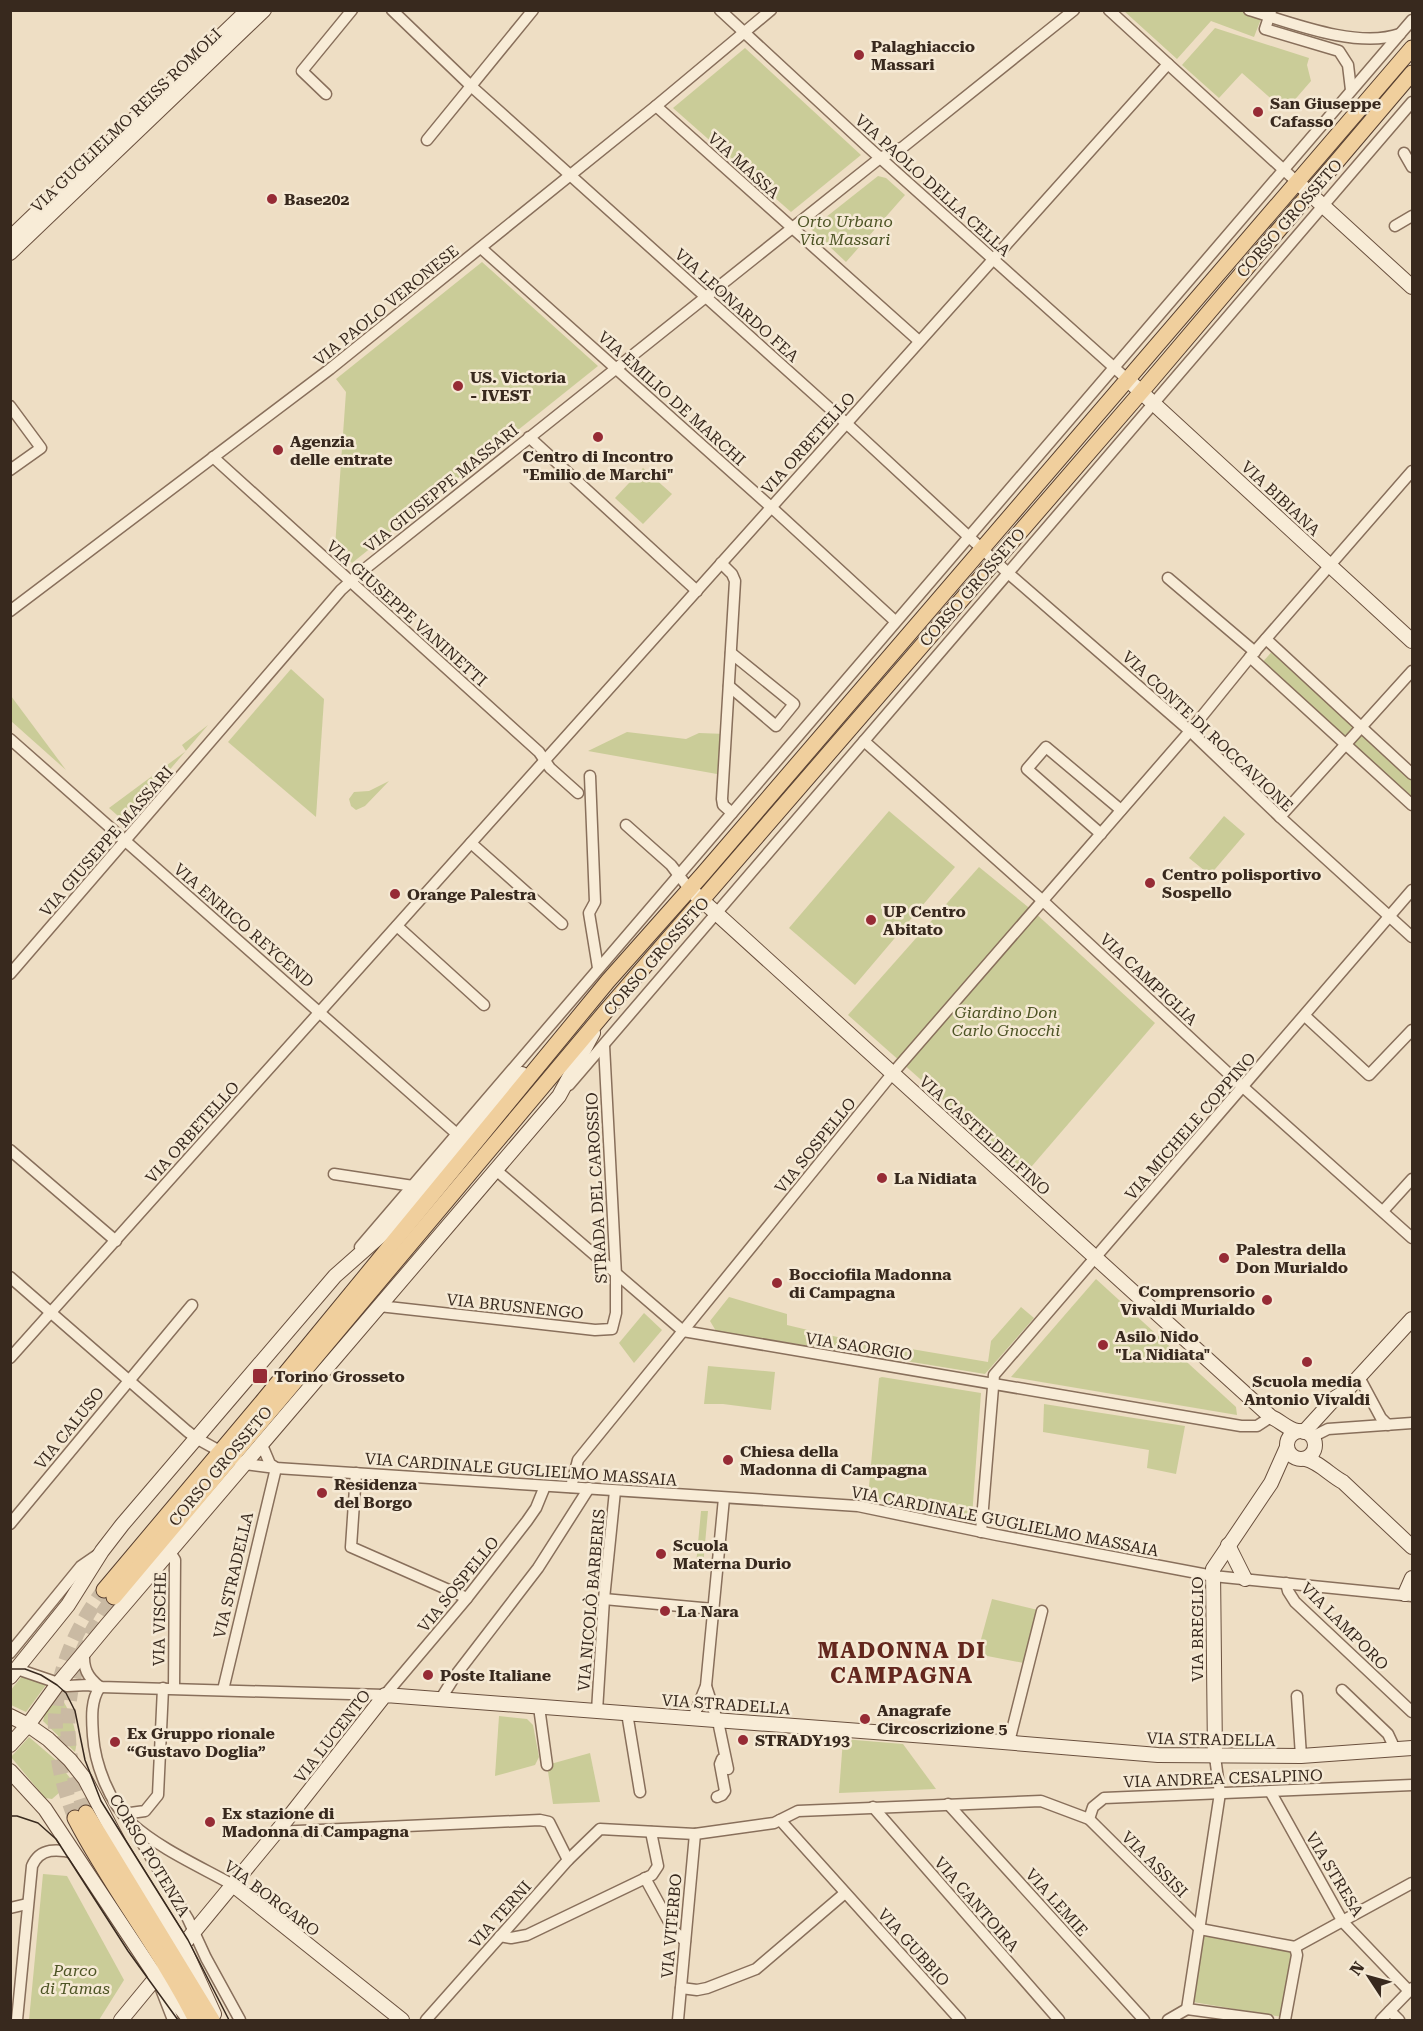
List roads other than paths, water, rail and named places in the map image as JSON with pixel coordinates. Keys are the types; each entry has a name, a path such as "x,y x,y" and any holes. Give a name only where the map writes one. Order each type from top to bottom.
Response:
{"main road":[{"name":"CORSO GROSSETO","path":"232,1458 606,1011 696,895 982,549 1413,48"},
{"name":"CORSO GROSSETO","path":"232,1458 605,985 696,895 995,560 1413,73"},
{"path":"109,1594 232,1458"},
{"path":"80,1816 103,1867 170,1962"},
{"name":"CORSO POTENZA","path":"170,1962 196,2020"},
{"name":"CORSO POTENZA","path":"170,1962 214,2020"}],"street":[{"name":"VIA GUGLIELMO REISS ROMOLI","path":"10,238 248,10"},
{"name":"VIA GUGLIELMO REISS ROMOLI","path":"10,253 264,10"},
{"path":"326,94 302,71 352,10"},
{"name":"VIA LEONARDO FEA","path":"392,10 471,86 572,174 982,549"},
{"path":"426,140 532,10"},
{"name":"VIA PAOLO VERONESE","path":"10,610 330,369 745,34 771,10"},
{"name":"VIA GIUSEPPE MASSARI","path":"10,974 350,581 880,158 903,147 1074,10"},
{"path":"1109,10 1413,287"},
{"path":"1249,10 1270,13 1346,38 1382,38 1400,33"},
{"name":"VIA PAOLO DELLA CELLA","path":"727,13 745,34 880,158 1128,380"},
{"path":"1270,13 1265,28 1339,51 1348,65 1352,90"},
{"name":"CORSO GROSSETO","path":"14,1673 68,1605 102,1551 122,1525 458,1135 895,621 1413,20"},
{"name":"VIA ORBETELLO","path":"10,1358 1168,64"},
{"name":"CORSO GROSSETO","path":"10,1745 84,1652 170,1552 232,1458 261,1444 1413,102"},
{"name":"VIA MASSA","path":"656,106 919,341"},
{"path":"1404,153 1413,167"},
{"path":"1395,226 1413,216"},
{"name":"VIA EMILIO DE MARCHI","path":"481,248 895,621"},
{"name":"VIA BIBIANA","path":"1128,380 1413,641"},
{"path":"10,406 41,448 10,470"},
{"path":"529,437 697,591"},
{"name":"VIA GIUSEPPE VANINETTI","path":"213,457 530,744 550,768 578,793"},
{"name":"VIA SOSPELLO","path":"571,1487 578,1460 892,1074 1413,471"},
{"name":"VIA CONTE DI ROCCAVIONE","path":"982,549 1190,731 1280,817 1413,937"},
{"path":"721,563 732,574 735,581 722,801 732,813"},
{"path":"1168,578 1413,806"},
{"path":"1266,639 1413,774"},
{"path":"729,686 776,726 794,705 731,653"},
{"path":"1280,817 1413,671"},
{"name":"VIA ENRICO REYCEND","path":"10,739 458,1135"},
{"name":"VIA CAMPIGLIA","path":"864,741 1043,901 1243,1088 1413,1238"},
{"path":"1101,834 1027,769 1046,747 1121,810"},
{"path":"590,776 595,902 589,913 598,968"},
{"path":"626,825 679,874"},
{"path":"471,843 562,924"},
{"name":"VIA CASTELDELFINO","path":"679,874 716,914 892,1074 1271,1417 1279,1420 1303,1439 1336,1471 1343,1482"},
{"name":"VIA MICHELE COPPINO","path":"994,1383 994,1375 1413,890"},
{"path":"397,926 484,1005"},
{"name":"CORSO GROSSETO","path":"335,1276 387,1230 560,1030 605,985"},
{"name":"CORSO GROSSETO","path":"559,1096 606,1011"},
{"path":"1305,1016 1369,1075 1413,1030"},
{"name":"STRADA DEL CAROSSIO","path":"604,1045 616,1275 616,1313 612,1329"},
{"path":"10,1150 116,1241"},
{"path":"496,1170 683,1331"},
{"path":"334,1174 413,1186"},
{"path":"1383,1211 1413,1179"},
{"path":"10,1277 196,1438 232,1458"},
{"path":"393,1290 397,1298 415,1310"},
{"name":"VIA CALUSO","path":"10,1524 192,1305"},
{"name":"VIA BRUSNENGO","path":"379,1306 612,1329"},
{"name":"VIA BREGLIO","path":"1215,1757 1213,1569 1270,1483 1303,1439 1341,1403 1346,1391 1413,1319"},
{"name":"VIA SAORGIO","path":"683,1331 1241,1426 1257,1426 1271,1417"},
{"path":"1359,1377 1381,1418 1388,1425"},
{"path":"981,1532 994,1383"},
{"path":"1303,1439 1328,1429 1413,1423"},
{"name":"VIA CASTELDELFINO","path":"1303,1439 1291,1455 1314,1462 1343,1482 1413,1547"},
{"name":"VIA BREGLIO","path":"1270,1483 1301,1459 1312,1454 1303,1439"},
{"path":"261,1444 270,1464 276,1468"},
{"name":"VIA CARDINALE GUGLIELMO MASSAIA","path":"232,1458 276,1468 858,1506 1213,1576 1407,1594"},
{"name":"VIA STRADELLA","path":"223,1690 276,1468"},
{"path":"356,1473 351,1547 467,1598"},
{"name":"VIA SOSPELLO","path":"386,1695 467,1598 527,1521 536,1508 545,1486"},
{"path":"440,1700 455,1676 538,1569 589,1488"},
{"name":"VIA NICOLÒ BARBERIS","path":"597,1711 604,1599 615,1491"},
{"path":"693,1718 706,1686 724,1498"},
{"path":"1228,1545 1245,1579"},
{"name":"CORSO GROSSETO","path":"10,1653 81,1566 102,1551"},
{"name":"VIA VISCHE","path":"126,1817 145,1811 158,1795 168,1688 175,1560 170,1552"},
{"path":"1407,1594 1413,1578"},
{"name":"VIA LAMPORO","path":"1286,1583 1287,1591 1295,1602 1413,1712"},
{"path":"604,1599 713,1610"},
{"path":"1010,1742 1042,1611"},
{"path":"84,1652 84,1663 88,1675 100,1687"},
{"name":"VIA STRADELLA","path":"14,1673 67,1686 386,1695 1158,1755 1301,1756 1413,1748"},
{"path":"706,1686 717,1720 728,1769"},
{"name":"VIA BORGARO","path":"100,1687 93,1703 95,1755 102,1777 126,1817 169,1849 233,1885 402,2020"},
{"path":"1342,1690 1388,1734 1395,1749"},
{"name":"VIA LUCENTO","path":"121,2020 386,1695"},
{"path":"1297,1696 1301,1756"},
{"path":"539,1707 547,1765"},
{"path":"627,1713 640,1792"},
{"name":"CORSO POTENZA","path":"10,1716 28,1725 58,1748 85,1779 120,1845 170,1962 189,2020"},
{"path":"717,1797 725,1791 720,1764 725,1753"},
{"path":"1187,2009 1220,1793 1215,1757"},
{"name":"CORSO POTENZA","path":"10,1771 44,1807 75,1853 170,1962"},
{"name":"VIA ANDREA CESALPINO","path":"1089,1819 1093,1807 1104,1798 1413,1785"},
{"name":"VIA STRESA","path":"1270,1791 1343,1922 1411,1989"},
{"path":"500,1936 511,1938 527,1935 652,1875 658,1866 651,1832 695,1834 774,1823 798,1811 1041,1801 1089,1819"},
{"name":"VIA LEMIE","path":"948,1804 1144,2020"},
{"name":"VIA CANTOIRA","path":"873,1807 1059,2020"},
{"name":"CORSO POTENZA","path":"126,1817 186,1916 240,2020"},
{"name":"VIA ASSISI","path":"1089,1819 1200,1929"},
{"path":"276,1832 540,1820 549,1822 568,1860"},
{"name":"VIA GUBBIO","path":"780,1820 960,2020"},
{"name":"VIA TERNI","path":"426,2020 568,1860 600,1829 651,1832"},
{"name":"VIA VITERBO","path":"678,2020 695,1834"},
{"path":"17,2020 32,1866 39,1855 53,1850 75,1853"},
{"path":"645,1878 674,1931 685,1941"},
{"path":"1200,1929 1295,1947 1413,1883"},
{"path":"681,1988 697,1990 706,1988 756,1969 846,1893"},
{"path":"10,1908 27,1904"},
{"path":"1285,2020 1297,1955 1295,1947"},
{"path":"170,1962 173,2020"},
{"path":"1381,2020 1411,1989"},
{"path":"1168,2020 1187,2009 1268,2020"},
{"path":"1390,2011 1399,2020"}],"tunnel":[{"path":"75,1818 58,1757 55,1728 57,1700 62,1672 72,1644 104,1590"},
{"path":"86,1813 70,1756 69,1701 84,1649 114,1597"}],"tram line":[{"path":"10,1669 25,1669 41,1675 66,1693 75,1711 85,1760 101,1801 188,1940 229,2020"},
{"path":"10,1816 38,1823 56,1839 128,1951 178,2020"}],"place":[{"name":"Palaghiaccio Massari","path":"859,55"},
{"name":"San Giuseppe Cafasso","path":"1258,112"},
{"name":"Base202","path":"272,199"},
{"name":"US. Victoria - IVEST","path":"458,386"},
{"name":"Centro di Incontro \"Emilio de Marchi\"","path":"598,437"},
{"name":"Agenzia delle entrate","path":"278,450"},
{"name":"Centro polisportivo Sospello","path":"1150,883"},
{"name":"Orange Palestra","path":"395,894"},
{"name":"UP Centro Abitato","path":"871,920"},
{"name":"La Nidiata","path":"882,1178"},
{"name":"Palestra della Don Murialdo","path":"1224,1258"},
{"name":"Bocciofila Madonna di Campagna","path":"777,1283"},
{"name":"Comprensorio Vivaldi Murialdo","path":"1267,1300"},
{"name":"Asilo Nido \"La Nidiata\"","path":"1103,1345"},
{"name":"Scuola media Antonio Vivaldi","path":"1307,1362"},
{"name":"Torino Grosseto","path":"260,1376"},
{"name":"Chiesa della Madonna di Campagna","path":"728,1460"},
{"name":"Residenza del Borgo","path":"322,1493"},
{"name":"Scuola Materna Durio","path":"661,1554"},
{"name":"La Nara","path":"665,1611"},
{"name":"Poste Italiane","path":"428,1675"},
{"name":"Anagrafe Circoscrizione 5","path":"865,1719"},
{"name":"STRADY193","path":"743,1740"},
{"name":"Ex Gruppo rionale “Gustavo Doglia”","path":"115,1742"},
{"name":"Ex stazione di Madonna di Campagna","path":"210,1822"}],"district":[{"name":"MADONNA DI CAMPAGNA","path":"902,1662"}],"park label":[{"name":"Orto Urbano Via Massari","path":"845,230"},
{"name":"Giardino Don Carlo Gnocchi","path":"1006,1021"},
{"name":"Parco di Tamas","path":"75,1979"}]}
